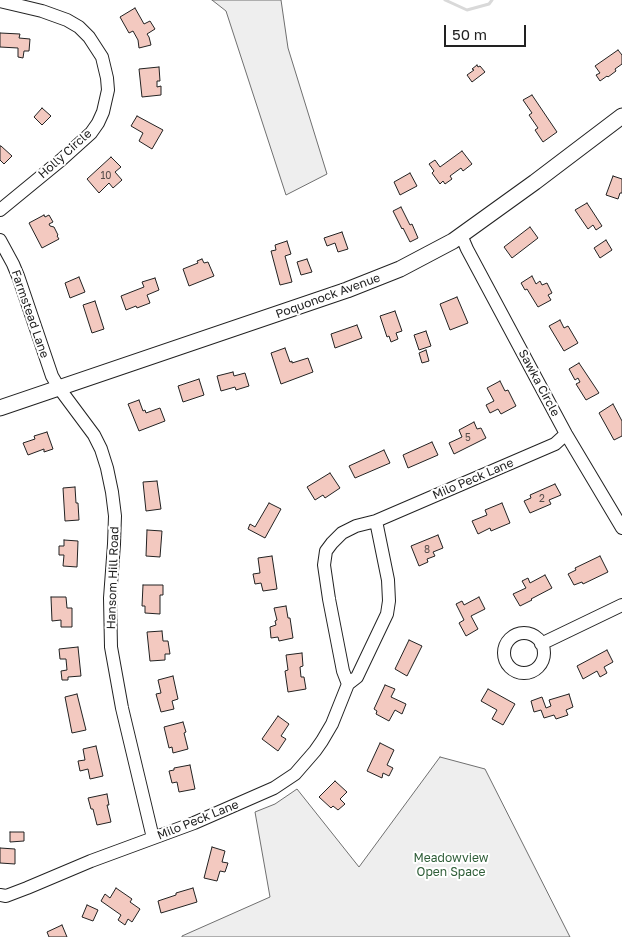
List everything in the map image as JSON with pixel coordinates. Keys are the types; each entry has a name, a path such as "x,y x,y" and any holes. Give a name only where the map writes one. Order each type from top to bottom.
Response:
{"main road":[{"name":"Poquonock Avenue","path":"0,408 369,282 415,261 461,236 622,116"}],"street":[{"name":"Holly Circle","path":"0,1 42,11 67,20 79,27 89,37 102,57 108,90 103,112 98,123 90,133 68,154 0,210"},
{"name":"Sawka Circle","path":"461,236 566,434 622,528"},
{"name":"Farmstead Lane","path":"0,240 15,270 52,376 59,388"},
{"name":"Hansom Hill Road","path":"59,388 94,435 107,468 115,516 110,598 111,647 122,708 153,838"},
{"name":"Milo Peck Lane","path":"348,684 343,671 324,565 326,551 332,543 342,533 356,526 376,520 555,444 566,434"},
{"name":"Milo Peck Lane","path":"0,895 6,896 27,888 246,801 274,788 295,774 322,741 332,724 348,684 357,677 387,614 390,601 388,580 376,520"},
{"path":"541,644 622,605"}],"green space":[{"path":"212,0 281,0 288,48 327,174 286,195 226,11"},
{"name":"Meadowview Open Space","path":"440,757 485,769 570,937 182,937 270,897 255,812 275,804 297,789 359,867"}],"building":[{"path":"135,8 144,24 150,21 155,29 147,34 151,45 139,48 138,40 133,31 129,33 120,17"},
{"path":"0,33 20,34 19,38 30,39 29,51 24,51 23,58 18,57 18,48 0,47"},
{"path":"618,50 622,55 622,64 615,69 616,71 600,81 596,75 600,73 595,66"},
{"path":"477,65 485,72 472,82 467,75"},
{"path":"159,67 160,81 157,81 157,87 161,86 161,95 142,97 139,69"},
{"path":"532,95 557,132 543,142 535,130 538,128 529,115 532,113 523,100"},
{"path":"42,108 51,116 42,125 34,117"},
{"path":"137,116 163,130 152,149 139,141 143,133 131,126"},
{"path":"0,146 12,156 4,164 0,160"},
{"path":"462,151 472,164 463,171 461,168 450,176 452,179 445,184 443,181 440,184 432,173 434,171 429,164 435,160 440,167"},
{"path":"111,157 121,167 115,172 122,180 113,188 109,183 99,193 87,179"},
{"path":"410,173 417,186 400,195 394,182"},
{"path":"613,176 622,179 622,193 620,193 618,199 606,195"},
{"path":"587,203 602,226 596,230 593,225 588,229 575,210"},
{"path":"401,207 418,238 410,242 393,211"},
{"path":"44,215 45,217 49,215 53,222 49,224 54,227 59,239 42,248 29,223"},
{"path":"530,227 538,238 512,258 504,247"},
{"path":"342,232 348,249 338,252 335,243 327,246 324,238"},
{"path":"606,240 612,250 600,258 594,248"},
{"path":"287,241 291,254 285,256 292,282 280,285 271,251 276,250 275,245"},
{"path":"202,259 204,263 208,262 214,276 189,286 183,269 198,263 197,261"},
{"path":"307,259 312,272 301,275 297,262"},
{"path":"532,276 536,284 540,281 542,285 547,283 552,293 548,295 551,300 538,307 521,283"},
{"path":"79,277 85,292 70,298 65,283"},
{"path":"155,278 159,290 147,295 150,303 126,310 121,296 144,287 142,282"},
{"path":"457,297 468,323 450,330 440,304"},
{"path":"95,301 104,329 92,333 83,305"},
{"path":"395,311 402,331 396,333 398,339 391,342 389,336 387,337 380,316"},
{"path":"560,320 564,328 568,326 578,343 564,351 549,326"},
{"path":"357,325 362,338 335,348 331,334"},
{"path":"426,331 431,346 419,350 414,335"},
{"path":"285,348 292,363 308,358 313,372 281,384 271,353"},
{"path":"426,350 429,361 422,363 419,353"},
{"path":"579,363 599,393 586,400 576,384 580,382 578,378 575,380 569,369"},
{"path":"233,372 234,376 245,373 249,386 236,390 235,387 221,391 217,376"},
{"path":"199,379 204,395 183,402 178,386"},
{"path":"500,381 505,391 508,390 516,406 501,414 498,409 490,413 486,405 494,401 487,388"},
{"path":"139,400 143,411 145,410 146,413 160,408 165,421 139,431 128,404"},
{"path":"613,404 622,421 622,436 614,440 599,413"},
{"path":"474,422 477,429 481,428 486,438 454,454 449,443 462,437 459,430"},
{"path":"47,432 53,449 44,452 44,449 28,455 23,443 35,439 34,436"},
{"path":"432,442 438,455 408,468 403,455"},
{"path":"384,450 390,463 355,478 349,466"},
{"path":"330,473 340,488 325,498 323,495 315,500 307,487"},
{"path":"157,481 161,509 146,511 143,482"},
{"path":"555,484 561,495 549,500 551,504 530,513 524,501 531,498 530,495"},
{"path":"75,487 79,520 65,521 63,488"},
{"path":"269,503 281,509 265,538 248,529 250,524 255,527"},
{"path":"502,503 510,523 491,531 490,528 478,534 472,521 487,515 485,510"},
{"path":"147,530 162,531 160,557 146,556"},
{"path":"438,535 443,548 433,552 435,556 427,559 428,562 419,566 411,546"},
{"path":"64,540 78,541 77,567 63,566 64,555 59,555 59,546 64,546"},
{"path":"272,556 277,589 263,591 261,583 255,584 253,574 260,573 258,558"},
{"path":"600,556 608,572 583,584 582,582 574,585 568,574 576,570 575,568"},
{"path":"545,575 552,588 520,606 513,594 526,588 522,581 528,578 530,583"},
{"path":"143,585 163,585 163,595 160,595 160,614 145,613 145,606 142,606"},
{"path":"51,597 66,597 67,608 72,608 72,627 61,627 61,620 52,621"},
{"path":"479,597 485,609 471,616 478,629 466,636 459,623 464,620 456,604 462,601 464,605"},
{"path":"286,606 293,638 279,641 278,637 271,638 270,627 276,625 275,621 277,620 274,608"},
{"path":"162,631 163,641 168,641 170,654 165,654 165,660 150,661 147,632"},
{"path":"409,640 422,646 407,676 395,669"},
{"path":"78,647 81,676 68,677 68,680 62,680 61,671 67,670 66,659 60,659 59,649"},
{"path":"607,650 613,662 604,667 607,673 600,677 597,671 583,679 577,666"},
{"path":"302,653 303,666 300,667 301,677 304,677 306,689 288,692 285,671 288,670 286,655"},
{"path":"173,676 178,699 172,701 174,709 161,712 156,694 161,693 158,680"},
{"path":"385,685 395,689 391,697 406,704 402,714 395,710 389,721 376,714 377,711 374,709"},
{"path":"488,689 515,704 503,725 492,719 497,710 481,701"},
{"path":"77,694 86,730 72,733 65,697"},
{"path":"569,694 573,707 566,710 568,715 556,719 554,715 544,718 541,710 534,712 531,701 542,697 546,708 551,706 549,700"},
{"path":"278,716 289,724 281,736 286,739 278,751 262,739"},
{"path":"183,722 188,749 173,753 172,747 169,748 164,727"},
{"path":"380,743 394,750 387,765 393,768 389,776 383,773 382,778 367,771"},
{"path":"96,746 103,776 90,779 88,769 80,771 78,761 85,760 83,749"},
{"path":"190,765 195,789 179,792 177,782 172,783 169,771 174,770 174,768"},
{"path":"335,781 347,792 340,799 345,804 338,810 333,806 331,808 319,797"},
{"path":"107,794 109,805 107,805 111,822 97,825 88,798"},
{"path":"10,832 24,832 24,841 10,842"},
{"path":"212,847 225,851 222,862 228,863 225,872 220,871 217,881 204,878"},
{"path":"0,848 15,849 15,864 0,863"},
{"path":"116,888 132,899 130,902 140,909 132,922 128,919 125,925 118,920 121,915 101,901 105,894 110,898"},
{"path":"193,888 197,902 161,913 158,901"},
{"path":"87,905 98,910 93,921 82,917"},
{"path":"62,925 67,937 49,937 47,932"}],"waterway":[{"path":"445,0 467,10 489,4 492,0"}]}
